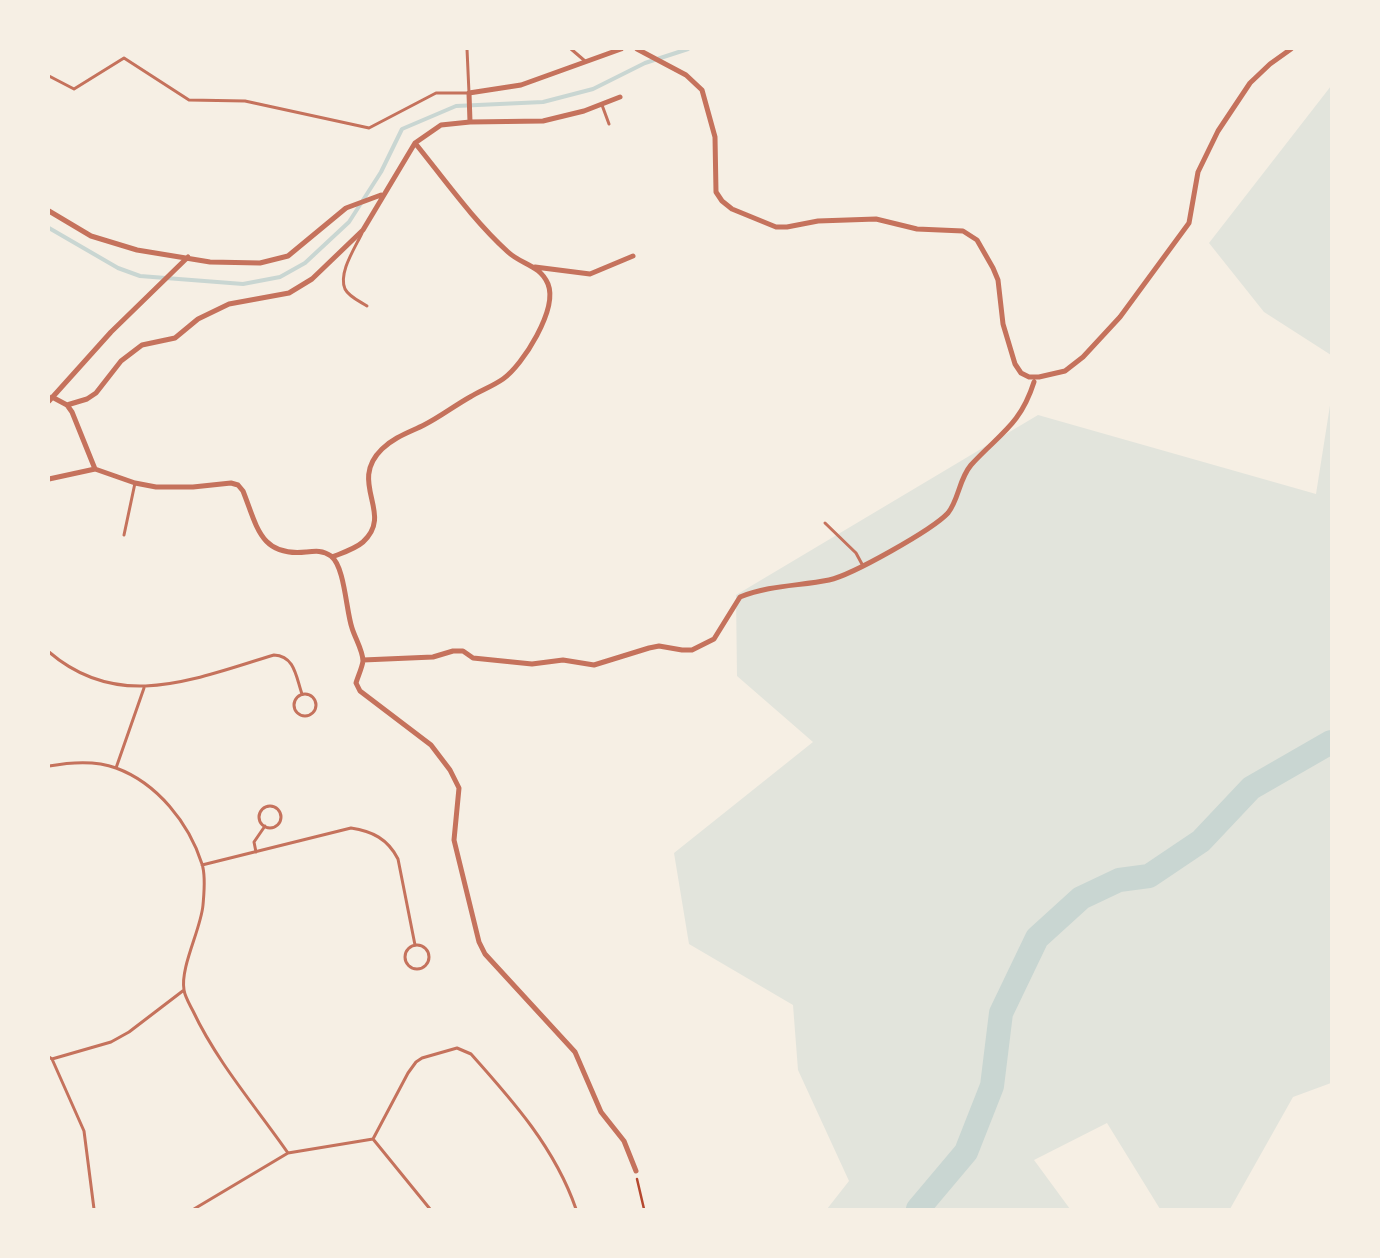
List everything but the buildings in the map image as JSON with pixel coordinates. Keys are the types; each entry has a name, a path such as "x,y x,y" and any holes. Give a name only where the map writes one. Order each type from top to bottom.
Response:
{"street":[{"path":"470,122 469,92 521,85 621,49"},
{"path":"637,49 686,75 702,90 715,137 714,181 716,192 722,201 732,209 776,227 787,228 818,221 876,219 917,230 963,231 970,233 989,257 998,280 1001,314 1015,364 1021,373 1030,377 1038,377 1065,370 1083,357 1120,317 1189,223 1198,172 1218,131 1250,83 1270,64 1291,49"},
{"path":"188,257 111,332 50,399 67,405 87,399 96,393 121,361 142,344 176,338 198,318 229,304 278,296 301,287 332,261 363,230 382,195 415,143 441,125 470,122 543,121 602,105 620,97"},
{"path":"332,557 361,543 374,523 376,516 367,481 368,471 381,450 400,436 425,424 503,379 519,363 542,324 551,295 544,276 534,267 509,253 448,185 415,143"},
{"path":"49,211 91,236 114,245 210,262 239,263 275,261 288,256 346,208 382,195"},
{"path":"534,267 590,274 633,256"},
{"path":"363,660 433,657 453,651 463,652 474,658 532,664 563,660 594,665 659,646 692,650 714,639 740,597 765,589 832,579 864,566 936,522 947,513 957,497 969,468 1020,416 1034,382"},
{"path":"67,405 95,469"},
{"path":"49,479 95,469 135,482 172,488 231,483 238,485 243,490 260,532 272,548 282,552 294,553 316,551 332,557 340,570 349,619 363,660 356,683 360,691 431,745 450,770 459,788 454,840 478,942 484,954 575,1052 601,1112 624,1141 636,1171"}],"lane":[{"path":"49,76 74,89 124,58 189,100 245,101 369,128 436,93 469,92 467,49"},
{"path":"571,49 585,61"},
{"path":"602,105 609,124"},
{"path":"363,230 346,267 344,281 345,290 368,306"},
{"path":"124,535 135,482"},
{"path":"825,523 856,553 864,566"},
{"path":"49,652 71,668 88,675 105,681 144,688 178,683 274,655 281,656 293,665 302,694"},
{"path":"116,768 144,688"},
{"path":"302,694 312,696 316,702 315,709 306,716 299,714 294,708 296,697 302,694"},
{"path":"49,766 68,762 91,763 116,768 141,781 159,794 177,816 193,842 202,866 203,907 191,946 184,990 202,1031 288,1152"},
{"path":"268,806 275,807 280,812 279,822 274,826 265,826 260,817 262,810 268,806"},
{"path":"256,852 254,842 265,826"},
{"path":"202,866 351,828 367,831 392,847 398,859 415,945"},
{"path":"415,945 423,947 428,954 427,962 418,968 411,967 405,959 408,949 415,945"},
{"path":"94,1209 84,1131 51,1058 111,1042 129,1032 184,990"},
{"path":"373,1139 408,1073 416,1062 450,1050 464,1050 471,1054 517,1106 551,1156 576,1209"},
{"path":"194,1209 288,1152 373,1139"},
{"path":"373,1139 430,1209"}],"path":[{"path":"636,1171 644,1209"}],"shaded area":[{"path":"1331,86 1331,355 1264,312 1209,243"},
{"path":"1331,399 1331,1083 1293,1097 1230,1209 1160,1209 1107,1123 1034,1160 1070,1209 827,1209 849,1181 798,1070 793,1005 689,944 674,853 813,742 737,676 736,595 1038,415 1316,494"}],"waterway":[{"path":"49,228 118,268 140,276 243,284 280,277 305,263 349,222 381,172 402,129 456,106 543,102 593,89 645,63 688,49"},
{"path":"918,1209 966,1152 992,1086 1001,1013 1037,938 1081,898 1119,880 1149,876 1201,841 1251,788 1331,742"}]}
